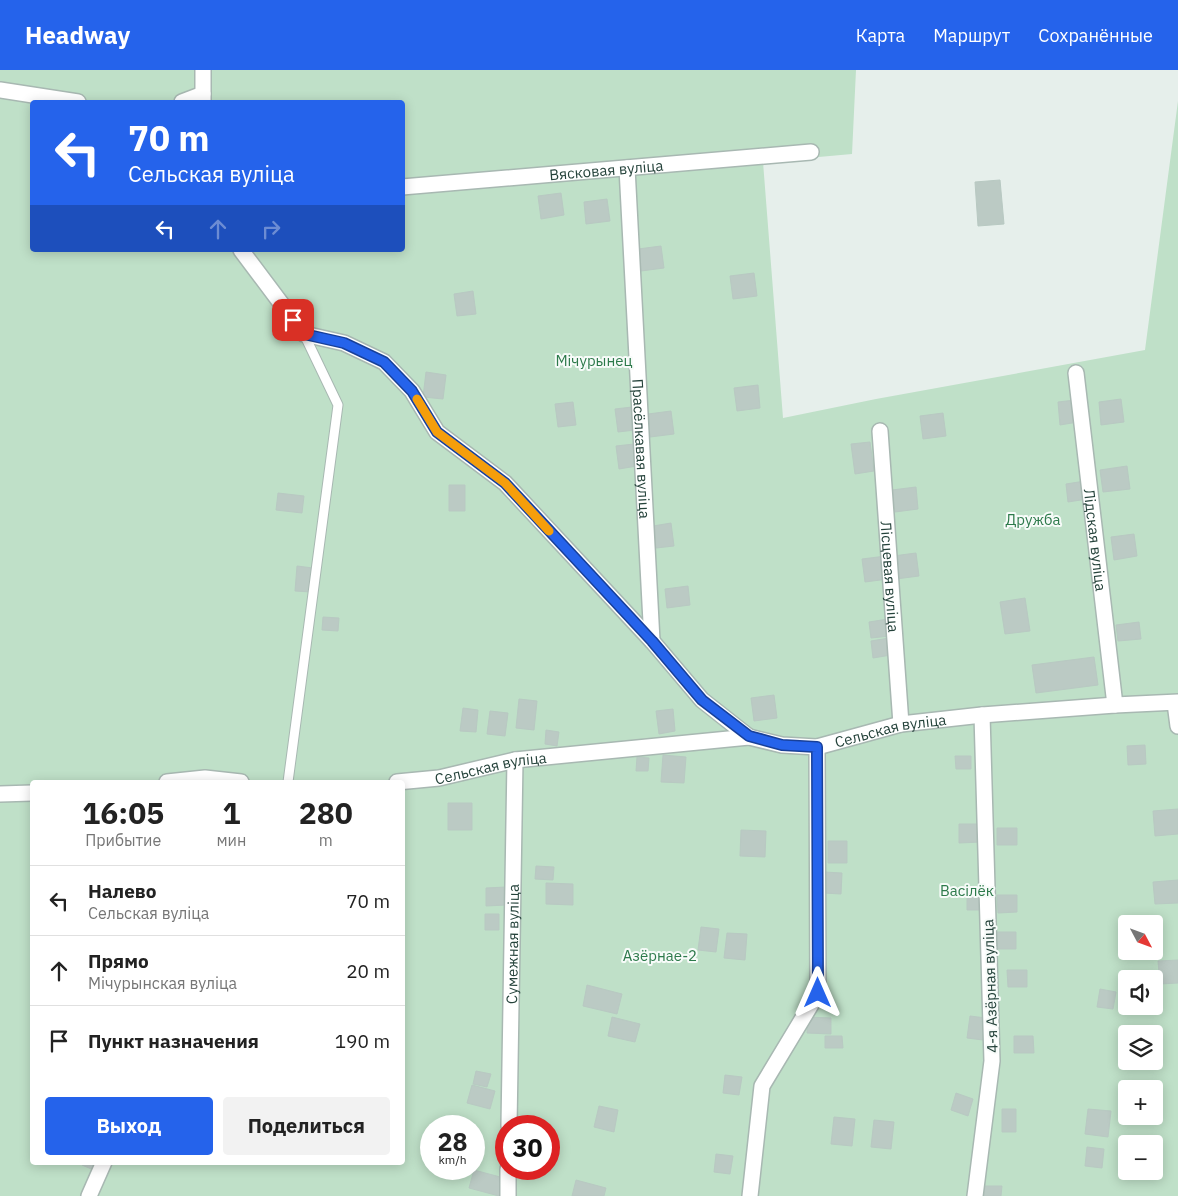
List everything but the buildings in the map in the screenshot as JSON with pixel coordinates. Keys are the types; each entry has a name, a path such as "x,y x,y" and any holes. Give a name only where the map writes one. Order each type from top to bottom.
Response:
{"street":[{"path":"203,70 203,98"},
{"path":"0,90 65,100"},
{"name":"Вясковая вуліца","path":"405,187 811,152"},
{"name":"Прасёлкавая вуліца","path":"627,168 652,641"},
{"path":"242,252 304,334 344,343 384,362 412,391 437,432 505,483 652,641 702,700 749,736"},
{"name":"Лідская вуліца","path":"1076,373 1115,705"},
{"name":"Лісцевая вуліца","path":"880,431 901,724"},
{"path":"1177,703 1178,726"},
{"name":"Сельская вуліца","path":"405,781 439,778 515,760 749,736 782,745 817,747 901,724 982,715 1115,705 1177,703"},
{"name":"4-я Азёрная вуліца","path":"974,1196 992,1061 982,715"},
{"path":"750,1196 762,1086 818,993 817,747"},
{"name":"Сумежная вуліца","path":"509,1115 515,760"},
{"path":"186,780 205,778 223,780"},
{"path":"0,794 30,793"},
{"path":"89,1196 103,1165"},
{"path":"508,1180 508,1196"}],"lane":[{"path":"288,780 338,406 304,334"}],"green space":[{"path":"0,70 856,70 852,154 763,162 783,418 876,399 1145,350 1178,101 1178,1196 0,1196"}],"slow traffic":[{"path":"417,399 437,432 505,483 549,531"}],"route":[{"path":"293,320 304,334 344,343 384,362 412,391 437,432 505,483 652,641 702,700 749,736 782,745 817,747 818,993"}],"park label":[{"name":"Мічурынец","path":"594,360"},
{"name":"Дружба","path":"1033,519"},
{"name":"Васілёк","path":"967,890"},
{"name":"Азёрнае-2","path":"660,955"}]}
